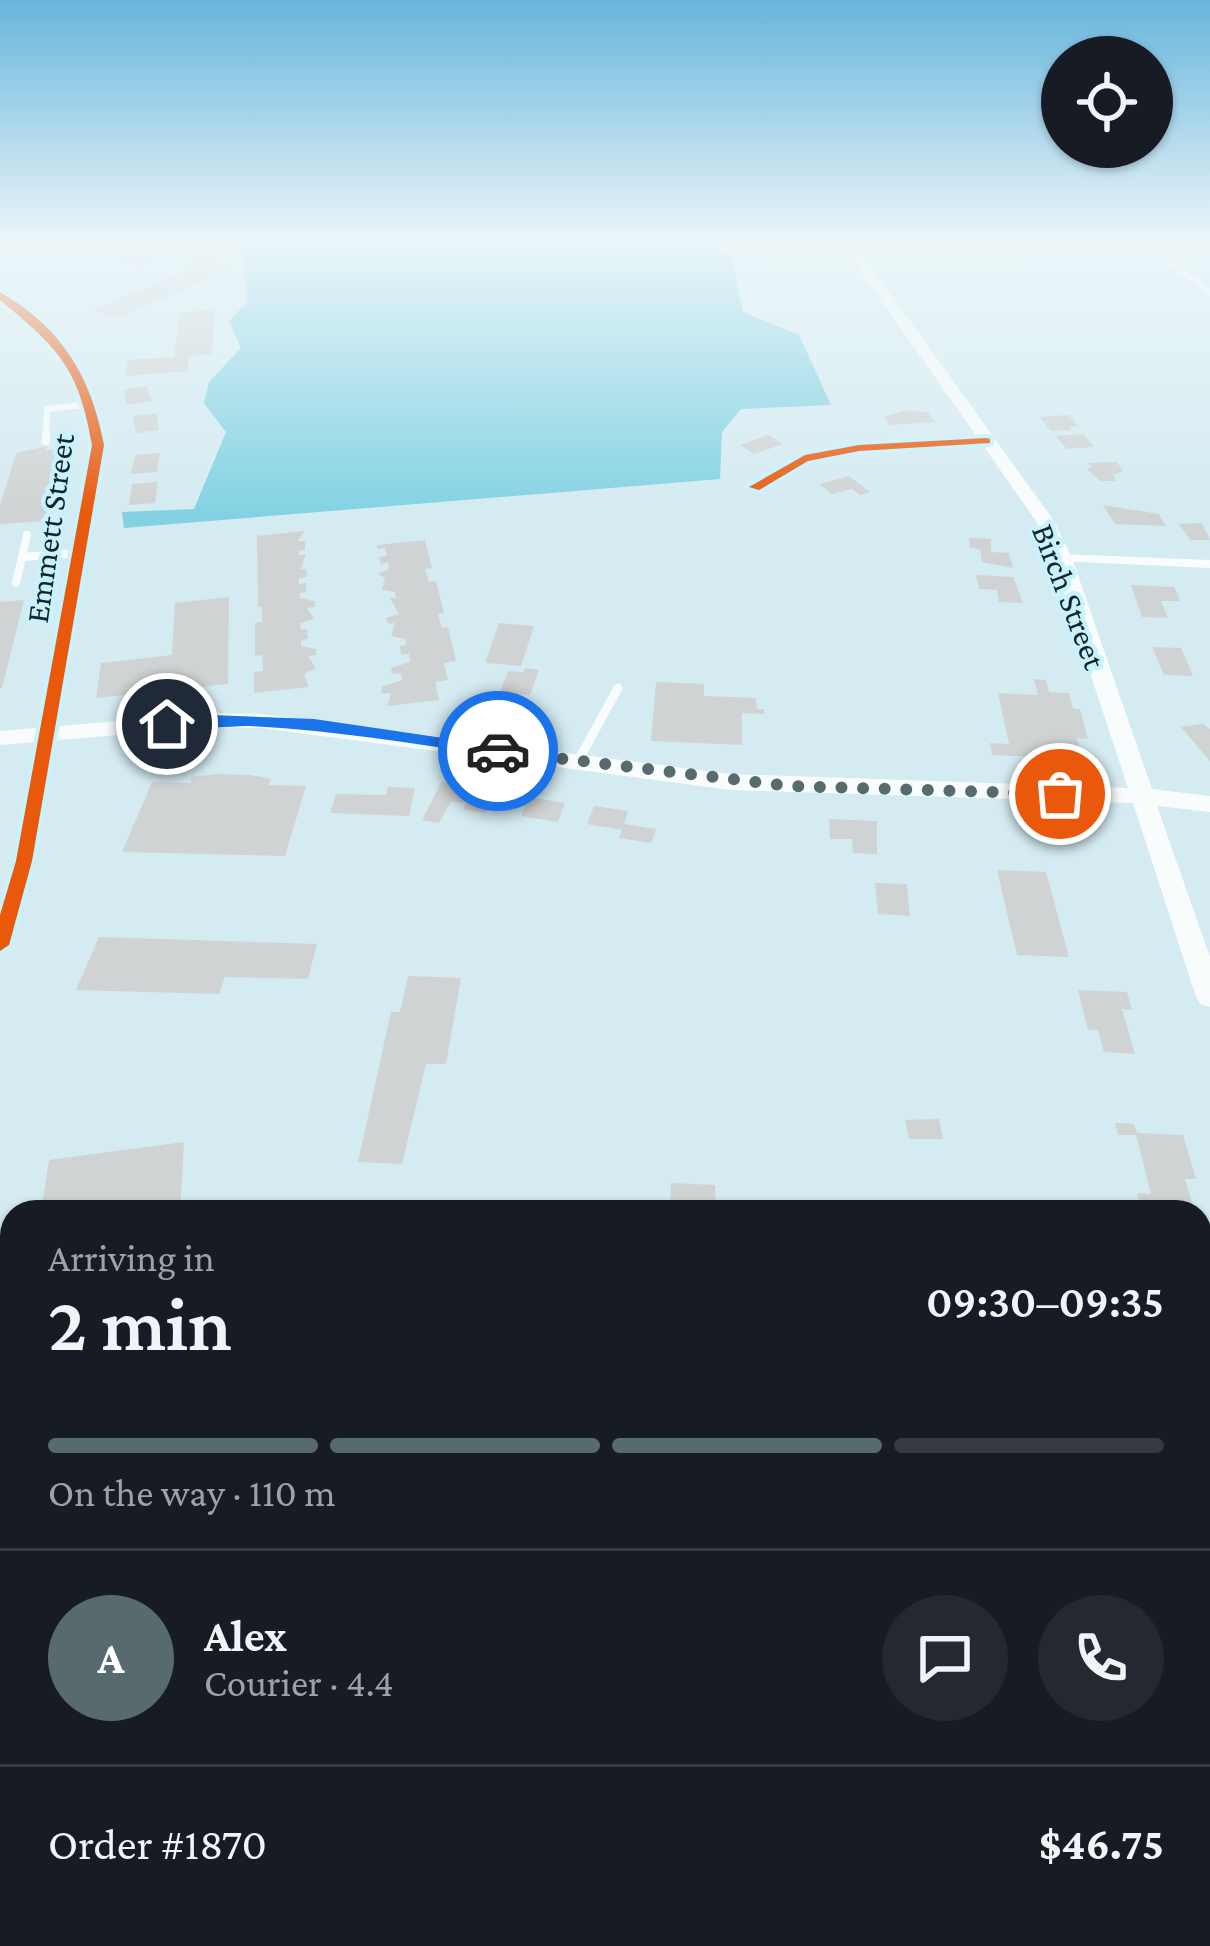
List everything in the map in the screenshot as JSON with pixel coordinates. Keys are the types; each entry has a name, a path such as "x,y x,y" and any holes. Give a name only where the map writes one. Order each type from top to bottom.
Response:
{"main road":[{"name":"Birch Street","path":"908,330 1045,521 1063,558 1210,998"},
{"path":"0,739 211,720 261,721 789,786 1142,796 1210,804"}],"street":[{"name":"Emmett Street","path":"0,945 23,864 98,445 92,404 71,358 39,330"},
{"path":"754,487 805,458 859,448 986,441"},
{"path":"1063,558 1210,563"}],"lane":[{"path":"46,441 47,409 92,404"},
{"path":"16,583 27,535"},
{"path":"22,557 79,553"},
{"path":"577,763 618,688"}],"shaded area":[{"path":"233,330 786,330 799,335 831,405 741,409 722,432 720,479 124,528 122,512 194,509 226,432 204,403 209,382 241,348"}],"building":[{"path":"178,330 214,330 212,354 189,356 187,371 125,376 128,360 174,357"},
{"path":"147,386 152,401 127,405 123,390"},
{"path":"908,410 928,413 935,422 890,425 884,416"},
{"path":"156,413 159,430 136,433 133,416"},
{"path":"1069,415 1078,426 1069,427 1072,430 1051,431 1040,417"},
{"path":"1083,434 1094,447 1067,449 1055,436"},
{"path":"768,435 783,444 754,454 740,445"},
{"path":"47,446 46,450 64,449 46,521 0,524 0,506 16,453"},
{"path":"160,453 157,472 131,474 135,455"},
{"path":"1117,462 1123,471 1113,475 1116,481 1100,481 1086,469 1091,468 1088,463"},
{"path":"849,476 870,492 860,495 852,489 832,494 819,484"},
{"path":"158,482 155,503 129,505 132,484"},
{"path":"1103,505 1159,514 1166,526 1115,524"},
{"path":"1202,523 1210,540 1190,540 1179,524"},
{"path":"304,531 298,541 305,541 299,555 306,555 300,570 306,569 307,577 299,578 299,584 306,583 300,598 314,601 315,607 307,608 314,619 300,623 308,639 301,640 301,646 316,649 316,655 308,656 316,668 304,674 309,687 254,693 254,672 263,671 262,655 255,656 255,623 262,622 257,536"},
{"path":"969,538 991,539 991,552 1009,553 1013,568 982,562 980,549 970,548"},
{"path":"425,540 432,568 425,569 429,582 436,581 444,613 438,614 442,628 448,627 456,661 444,663 448,680 435,682 439,700 387,706 391,693 382,694 381,687 402,680 401,673 392,674 391,668 410,662 409,654 401,655 405,639 391,636 395,623 388,624 386,618 399,614 390,598 396,598 395,592 382,590 385,578 378,574 389,569 379,557 387,556 385,548 377,545"},
{"path":"976,575 1013,577 1023,603 999,602 997,590 979,589"},
{"path":"1131,585 1174,587 1180,601 1161,601 1168,618 1142,617"},
{"path":"229,597 228,684 96,698 101,663 172,655 175,603"},
{"path":"24,600 2,688 0,688 0,602"},
{"path":"499,623 534,626 521,666 485,663"},
{"path":"1152,647 1181,648 1193,676 1164,675"},
{"path":"539,670 530,695 513,693 510,702 497,700 508,671"},
{"path":"1034,679 1046,680 1049,692 1069,693 1073,709 1080,709 1088,739 1077,738 1083,759 992,755 990,743 1009,744 998,693 1038,695"},
{"path":"656,682 704,684 704,696 756,698 757,709 764,709 764,714 742,713 742,745 651,741"},
{"path":"1203,724 1210,729 1210,761 1181,727"},
{"path":"216,774 271,779 268,785 306,786 285,856 122,852 152,782 190,783 192,777"},
{"path":"442,781 474,787 468,799 491,803 486,813 463,809 466,803 451,801 439,823 422,820"},
{"path":"388,787 415,788 409,816 330,813 336,794 386,795"},
{"path":"529,797 565,803 558,822 521,816"},
{"path":"594,806 628,811 624,824 656,829 651,843 619,838 622,830 587,824"},
{"path":"829,819 877,821 877,854 853,853 852,839 830,839"},
{"path":"997,870 1046,872 1069,957 1017,955"},
{"path":"875,883 907,884 910,916 878,914"},
{"path":"99,937 317,944 308,979 225,977 219,994 76,990"},
{"path":"408,976 461,978 446,1064 426,1064 402,1164 358,1162 391,1012 400,1012"},
{"path":"1078,990 1127,992 1132,1010 1122,1009 1135,1054 1104,1052 1098,1030 1088,1030"},
{"path":"939,1119 943,1139 909,1139 905,1120"},
{"path":"1115,1123 1134,1124 1137,1133 1183,1135 1196,1179 1185,1179 1191,1200 1139,1200 1137,1193 1151,1194 1136,1135 1118,1135"},
{"path":"184,1142 181,1200 43,1200 49,1160"},
{"path":"671,1183 715,1185 716,1200 670,1200"}],"cycle path":[{"path":"0,945 24,861 98,445 78,374 42,330"},
{"path":"755,487 805,458 859,448 986,441"}],"way so far":[{"path":"498,751 731,782 1060,794"}],"route":[{"path":"167,724 211,720 314,724 498,751"}]}
